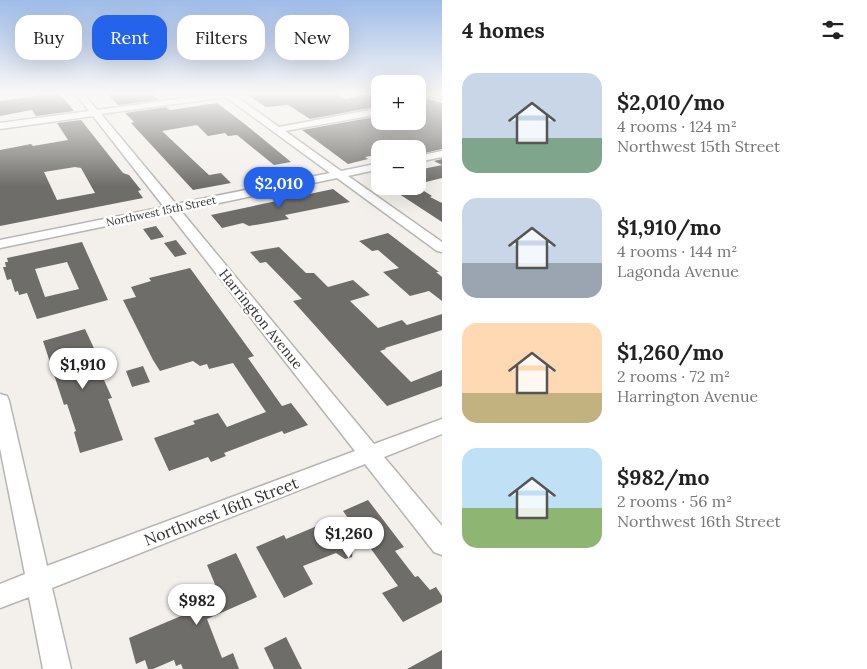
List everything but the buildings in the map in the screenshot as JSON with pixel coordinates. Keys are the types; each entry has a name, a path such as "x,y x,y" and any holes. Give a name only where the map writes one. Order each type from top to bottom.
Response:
{"street":[{"name":"Harrington Avenue","path":"106,125 442,544"},
{"path":"270,125 442,248"},
{"path":"277,130 303,125"},
{"path":"426,157 442,154"},
{"name":"Northwest 15th Street","path":"0,244 371,168"},
{"path":"0,401 57,669"},
{"name":"Northwest 16th Street","path":"0,596 442,426"}]}
